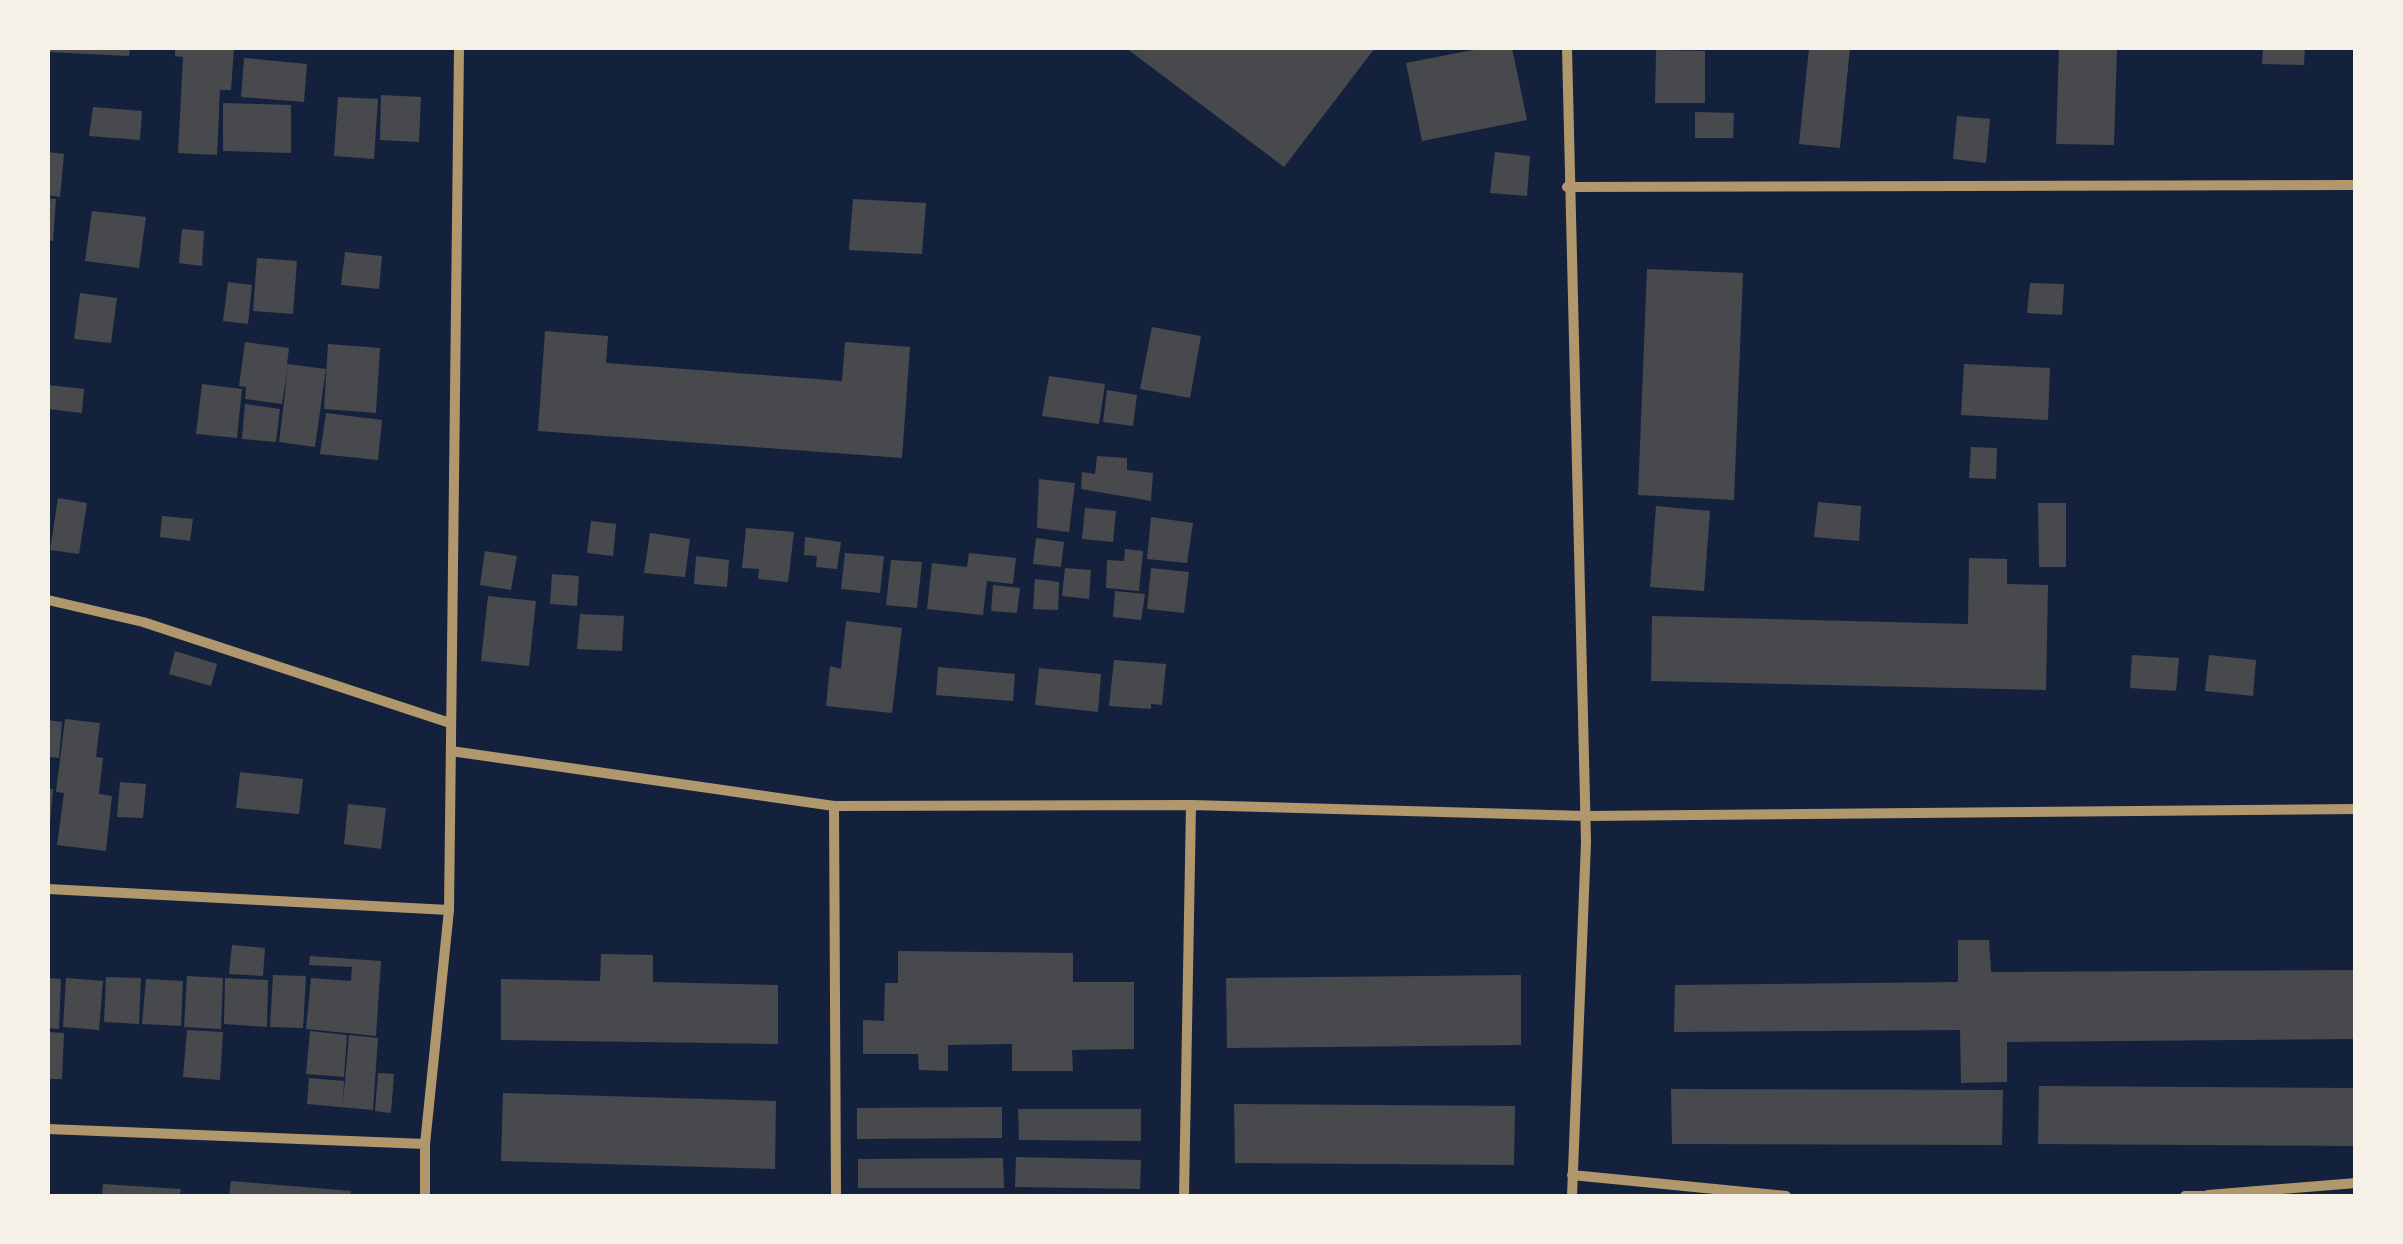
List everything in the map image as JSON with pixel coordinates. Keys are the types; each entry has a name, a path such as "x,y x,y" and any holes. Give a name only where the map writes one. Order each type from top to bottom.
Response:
{"street":[{"path":"425,1196 425,1144 448,910 459,48"},
{"path":"1567,48 1567,187 1586,816 1572,1196"},
{"path":"1567,187 2356,185"},
{"path":"48,600 143,622 450,722"},
{"path":"451,751 834,806 1191,805 1586,816 2356,809"},
{"path":"1184,1196 1191,805"},
{"path":"834,806 836,1196"},
{"path":"48,888 448,910"},
{"path":"48,1130 425,1144"},
{"path":"1572,1176 1786,1196"},
{"path":"2185,1196 2356,1183"}],"building":[{"path":"48,48 130,48 129,56 48,52"},
{"path":"175,48 234,48 231,90 220,90 217,155 178,153 183,57 175,56"},
{"path":"1126,48 1375,48 1284,167"},
{"path":"1483,48 1512,48 1527,120 1422,141 1406,63"},
{"path":"1809,48 1850,48 1840,148 1799,144"},
{"path":"2059,48 2117,48 2114,145 2056,144"},
{"path":"2263,48 2305,48 2304,65 2262,64"},
{"path":"1656,50 1705,51 1705,103 1655,103"},
{"path":"244,58 307,64 304,102 241,97"},
{"path":"381,95 421,97 419,142 380,140"},
{"path":"338,97 378,99 374,159 334,156"},
{"path":"223,103 291,105 291,153 223,151"},
{"path":"93,107 142,111 140,140 89,136"},
{"path":"1695,112 1734,113 1733,138 1695,138"},
{"path":"1957,116 1990,119 1986,163 1953,159"},
{"path":"48,152 64,154 60,197 48,195"},
{"path":"1495,152 1530,156 1527,196 1490,193"},
{"path":"48,198 56,199 53,241 48,240"},
{"path":"853,199 926,203 922,254 849,250"},
{"path":"92,211 146,217 139,268 85,261"},
{"path":"182,229 204,231 202,266 179,263"},
{"path":"345,252 382,256 379,289 341,285"},
{"path":"257,258 297,261 293,314 253,311"},
{"path":"1647,269 1743,273 1734,500 1638,495"},
{"path":"228,282 252,285 248,324 223,321"},
{"path":"2030,283 2064,284 2062,315 2027,313"},
{"path":"80,293 117,298 111,343 74,339"},
{"path":"1152,327 1201,336 1190,398 1140,389"},
{"path":"545,331 608,336 606,363 842,381 845,342 910,347 902,458 538,431"},
{"path":"245,342 289,348 287,364 326,369 315,447 279,442 288,368 282,404 245,399 246,387 239,386"},
{"path":"328,344 380,348 376,413 324,409"},
{"path":"1964,364 2050,368 2048,420 1961,415"},
{"path":"1049,376 1105,384 1099,424 1042,416"},
{"path":"202,384 242,389 237,438 196,434"},
{"path":"48,385 84,389 82,413 48,409"},
{"path":"1107,390 1137,395 1133,426 1103,422"},
{"path":"245,404 280,409 276,442 242,439"},
{"path":"326,413 382,420 378,460 320,454"},
{"path":"1971,447 1997,448 1996,479 1969,478"},
{"path":"1097,456 1127,458 1127,470 1153,473 1151,501 1081,489 1082,472 1095,474"},
{"path":"1039,479 1075,483 1069,532 1037,528"},
{"path":"58,498 87,503 79,554 50,550"},
{"path":"1818,502 1861,506 1859,541 1814,537"},
{"path":"2038,503 2066,503 2066,567 2039,567"},
{"path":"1656,506 1710,511 1704,591 1650,587"},
{"path":"1085,508 1116,511 1113,542 1082,539"},
{"path":"162,516 193,519 190,541 160,537"},
{"path":"1151,517 1193,523 1187,563 1147,559"},
{"path":"591,521 616,524 613,556 587,553"},
{"path":"746,528 794,532 788,582 758,579 759,569 742,568"},
{"path":"650,533 690,539 685,577 644,573"},
{"path":"805,537 841,542 837,569 816,567 817,556 804,555"},
{"path":"1036,538 1064,542 1061,567 1033,564"},
{"path":"1125,549 1143,551 1139,591 1106,588 1107,560 1124,561"},
{"path":"485,551 517,556 511,590 480,585"},
{"path":"845,553 884,556 880,593 841,589"},
{"path":"969,553 1016,558 1013,584 987,581 983,615 927,609 932,563 967,567"},
{"path":"696,556 729,560 727,587 694,584"},
{"path":"1969,558 2007,559 2007,584 2048,585 2046,690 1651,681 1652,616 1968,624"},
{"path":"891,560 922,562 917,608 886,605"},
{"path":"1065,568 1091,570 1089,599 1062,596"},
{"path":"1151,568 1189,572 1184,613 1147,609"},
{"path":"552,574 579,576 577,606 550,604"},
{"path":"1035,579 1059,582 1058,610 1033,609"},
{"path":"993,585 1020,588 1017,613 991,611"},
{"path":"1115,591 1145,594 1141,620 1113,617"},
{"path":"488,596 536,601 529,666 481,661"},
{"path":"580,614 624,616 622,651 577,649"},
{"path":"846,621 902,628 892,713 826,706 830,666 841,669"},
{"path":"175,651 217,664 211,686 169,674"},
{"path":"2132,655 2179,658 2176,691 2130,688"},
{"path":"2209,655 2256,660 2253,696 2205,691"},
{"path":"1114,660 1166,664 1162,705 1151,704 1151,709 1109,706"},
{"path":"938,667 1015,674 1013,701 936,695"},
{"path":"1039,668 1101,674 1098,712 1035,705"},
{"path":"65,719 100,723 96,757 103,758 99,794 112,796 106,851 57,845 64,793 56,792"},
{"path":"48,720 62,722 59,758 48,757"},
{"path":"240,772 303,779 299,814 236,808"},
{"path":"120,782 146,784 143,818 117,817"},
{"path":"48,789 53,789 50,823 48,823"},
{"path":"348,804 386,808 381,849 344,844"},
{"path":"1958,940 1989,940 1991,972 2356,970 2356,1039 2007,1042 2007,1082 1961,1083 1960,1030 1674,1032 1675,985 1958,982"},
{"path":"232,945 265,948 263,976 229,974"},
{"path":"898,951 1073,953 1073,982 1134,982 1134,1049 1072,1050 1073,1071 1012,1071 1012,1044 948,1045 948,1071 919,1070 918,1054 863,1054 863,1020 884,1021 885,983 898,983"},
{"path":"601,954 653,955 653,982 778,985 778,1044 501,1040 501,979 600,981"},
{"path":"310,956 381,961 376,1036 306,1029 311,978 351,981 352,967 309,965"},
{"path":"273,975 306,976 303,1028 270,1027"},
{"path":"1521,975 1521,1045 1227,1048 1226,978"},
{"path":"187,976 223,978 221,1029 184,1027"},
{"path":"106,977 141,978 139,1024 104,1022"},
{"path":"48,978 61,979 59,1029 48,1028"},
{"path":"66,978 103,981 99,1030 63,1027"},
{"path":"225,978 268,980 267,1027 224,1024"},
{"path":"146,979 183,981 181,1026 142,1024"},
{"path":"187,1030 223,1032 220,1080 183,1077"},
{"path":"310,1031 347,1035 344,1077 306,1074"},
{"path":"48,1032 64,1033 62,1079 48,1079"},
{"path":"349,1035 378,1038 373,1110 307,1104 309,1078 344,1081 343,1103"},
{"path":"378,1073 394,1074 391,1113 375,1111"},
{"path":"2039,1086 2356,1088 2356,1146 2038,1144"},
{"path":"1671,1089 2003,1090 2002,1145 1672,1144"},
{"path":"503,1093 776,1101 775,1169 501,1161"},
{"path":"1234,1104 1515,1106 1514,1165 1235,1163"},
{"path":"1002,1107 1002,1138 857,1139 857,1108"},
{"path":"1018,1109 1141,1109 1141,1141 1019,1140"},
{"path":"1016,1157 1141,1160 1140,1189 1015,1187"},
{"path":"1003,1158 1004,1188 858,1188 858,1159"},
{"path":"231,1181 351,1191 350,1196 229,1196"},
{"path":"103,1184 181,1189 180,1196 102,1196"}]}
